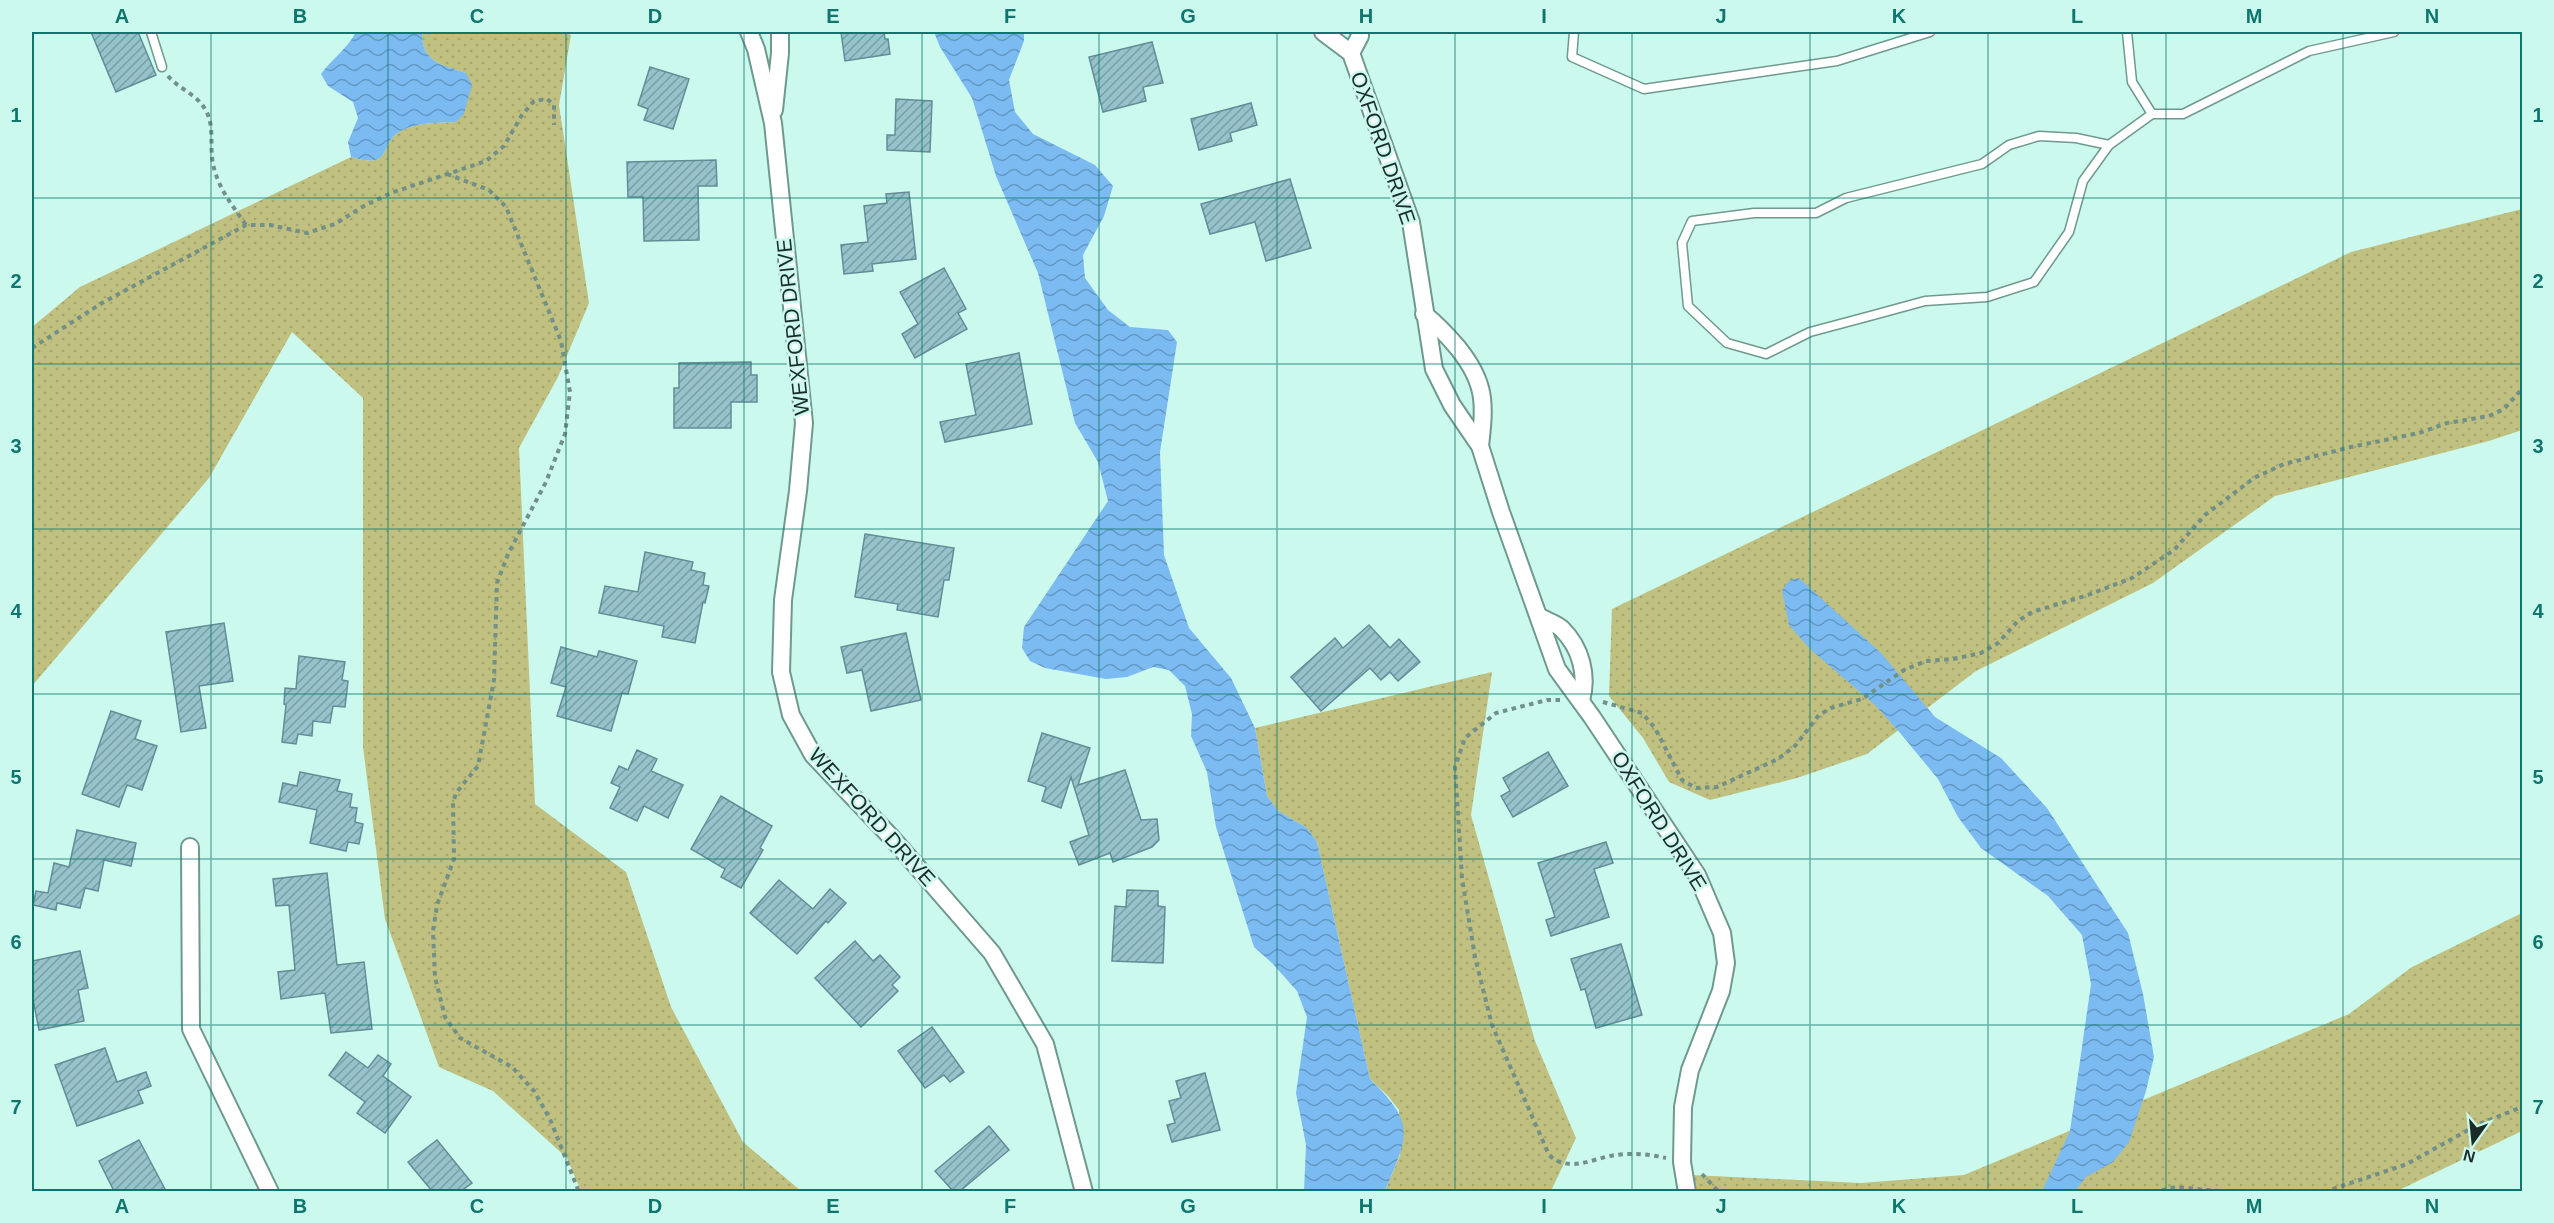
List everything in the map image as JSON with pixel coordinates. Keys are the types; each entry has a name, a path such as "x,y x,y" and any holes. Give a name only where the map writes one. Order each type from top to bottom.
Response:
{"street":[{"name":"WEXFORD DRIVE","path":"749,32 773,123 804,423 798,491 783,600 781,672 791,715 813,755 892,838 992,953 1045,1044 1084,1191"},
{"name":"WEXFORD DRIVE","path":"773,123 780,32"},
{"name":"OXFORD DRIVE","path":"1323,32 1350,53 1411,222 1434,369 1452,405 1480,446 1557,669 1581,701 1697,875 1722,933 1726,963 1721,991 1690,1070 1683,1107 1682,1162 1687,1191"},
{"name":"OXFORD DRIVE","path":"1350,53 1360,32"},
{"name":"OXFORD DRIVE","path":"1424,314 1441,327 1469,362 1479,380 1483,404 1480,446"},
{"path":"1540,617 1561,627 1578,652 1584,671 1581,701"},
{"path":"190,847 191,1029 270,1191"}],"lane":[{"path":"151,32 162,68"},
{"path":"1574,32 1572,57 1644,89 1837,61 1930,32"},
{"path":"2127,32 2132,82 2152,114"},
{"path":"2109,145 2076,138 2038,136 2009,145 1982,164 1846,198 1816,213 1754,213 1692,221 1682,243 1688,306 1727,343 1766,354 1810,332 1860,318 1925,301 1987,297 2034,282 2069,232 2083,181 2109,145 2152,114 2183,114 2308,51 2394,32"}],"path":[{"path":"162,68 173,82 203,105 211,124 213,163 220,189 246,225"},
{"path":"32,348 102,303 246,225 270,225 307,233 336,224 364,206 391,193 486,161 504,146 522,115 534,101 546,99 554,105 554,125"},
{"path":"447,174 489,190 506,207 561,340 570,392 566,434 546,482 496,583 492,692 478,766 456,793 453,803 454,859 438,905 433,931 435,977 445,1017 460,1038 512,1067 534,1091 550,1119 579,1191"},
{"path":"1682,1162 1649,1154 1616,1155 1579,1164 1558,1163 1549,1155 1492,1025 1475,957 1462,878 1457,815 1455,767 1465,738 1496,713 1547,700 1597,701 1642,713 1655,728 1682,780 1696,788 1717,787 1778,759 1795,746 1819,715 1831,708 1862,699 1904,670 1926,661 1953,659 1981,653 1998,643 2018,621 2032,612 2088,595 2132,578 2174,550 2205,515 2254,478 2284,464 2419,433 2447,423 2489,416 2504,409 2523,389"},
{"path":"2324,1191 2407,1164 2479,1124 2523,1107"},
{"path":"2152,1191 2176,1187 2230,1191"},
{"path":"2262,1191 2288,1191"}],"shaded area":[{"path":"422,32 565,32 571,35 559,105 589,303 558,377 519,448 535,804 626,872 671,1007 743,1142 801,1191 581,1191 567,1158 493,1091 439,1067 385,919 363,747 363,398 292,332 209,478 32,686 32,327 80,287 351,157 365,160 380,158 394,136 407,128 421,124 456,122 466,73 441,64 429,56 425,50"},
{"path":"2522,209 2522,430 2489,441 2275,496 2153,583 1976,671 1867,754 1797,778 1710,800 1669,782 1643,738 1609,696 1612,609 2351,252"},
{"path":"1492,672 1471,815 1535,1041 1576,1138 1551,1191 1385,1191 1400,1155 1399,1110 1370,1079 1317,842 1307,828 1278,811 1267,796 1255,728"},
{"path":"2522,913 2522,1131 2397,1191 1697,1192 1691,1175 1861,1183 1964,1175 2349,1014 2412,967"}],"water":[{"path":"356,32 422,32 425,50 429,56 441,64 466,73 472,85 464,114 456,122 421,124 401,131 389,142 380,158 365,160 351,157 348,142 358,118 353,102 328,86 321,74"},
{"path":"934,32 1024,32 1024,41 1009,80 1015,112 1033,134 1095,165 1113,186 1104,216 1083,255 1085,278 1108,310 1130,327 1168,330 1177,342 1160,452 1164,555 1189,628 1231,678 1255,728 1267,796 1278,811 1307,828 1317,842 1370,1079 1395,1108 1404,1131 1399,1156 1385,1191 1304,1191 1306,1145 1296,1093 1307,1017 1297,991 1254,947 1216,827 1207,772 1191,736 1192,714 1185,686 1169,670 1153,667 1127,677 1106,679 1045,668 1030,661 1022,648 1024,627 1108,501 1098,462 1075,423 1038,273 996,176 972,98 940,47"},
{"path":"1799,578 1881,653 1935,717 2001,758 2047,808 2128,933 2143,994 2154,1057 2146,1091 2129,1142 2113,1162 2086,1177 2075,1191 2042,1191 2070,1131 2091,984 2082,935 2048,896 1981,848 1958,817 1938,779 1901,734 1875,705 1810,649 1789,625 1782,590 1790,580"}],"building":[{"path":"91,32 138,32 156,75 116,92"},
{"path":"841,32 884,32 885,39 888,39 890,54 845,61"},
{"path":"1152,42 1163,83 1143,87 1146,101 1103,112 1089,57"},
{"path":"650,67 689,79 673,129 644,120 648,109 638,105"},
{"path":"896,99 932,101 930,152 887,150 887,135 895,135"},
{"path":"1251,103 1257,125 1230,133 1232,141 1199,150 1191,119"},
{"path":"716,160 717,186 698,186 699,240 644,241 643,197 628,197 627,162"},
{"path":"1290,179 1311,248 1266,261 1255,222 1210,234 1201,204"},
{"path":"909,192 916,259 872,264 873,271 844,274 841,245 868,242 864,206 887,203 886,194"},
{"path":"944,268 966,309 958,313 967,329 915,358 902,334 918,324 900,292"},
{"path":"1019,353 1032,424 945,442 940,422 976,415 966,364"},
{"path":"751,362 751,375 757,375 757,402 731,402 731,428 674,428 674,388 679,388 679,363"},
{"path":"865,534 954,548 949,580 944,580 938,617 897,610 898,604 855,597"},
{"path":"645,552 693,562 691,570 705,573 703,585 709,586 705,603 703,602 695,643 662,637 664,626 599,613 605,586 638,592"},
{"path":"224,623 233,681 199,686 206,728 181,732 166,632"},
{"path":"1369,625 1390,648 1399,639 1420,662 1398,681 1390,672 1381,680 1370,668 1321,711 1291,677 1335,638 1343,648"},
{"path":"906,633 921,700 871,711 862,670 847,673 841,647"},
{"path":"561,647 597,657 599,651 637,661 628,694 622,693 611,731 557,716 566,687 551,683"},
{"path":"299,656 345,662 342,680 348,681 345,707 333,706 330,723 313,721 312,736 298,734 296,744 282,742 286,705 284,704 285,688 296,689"},
{"path":"111,711 141,721 135,739 157,746 142,790 127,785 119,807 82,794"},
{"path":"1042,733 1090,748 1078,785 1125,770 1141,820 1157,819 1159,840 1152,847 1113,862 1110,853 1079,865 1070,842 1089,835 1071,777 1061,808 1042,801 1046,787 1028,781"},
{"path":"637,750 657,759 651,771 683,785 668,818 644,806 637,821 610,808 620,787 611,783 619,766 628,770"},
{"path":"1548,752 1568,786 1513,817 1501,796 1510,791 1503,778"},
{"path":"300,772 340,780 337,791 352,794 350,807 357,808 355,822 363,824 359,844 348,842 346,851 310,843 317,810 279,802 283,783 297,786"},
{"path":"721,796 772,826 760,848 763,850 741,888 721,877 725,869 691,849"},
{"path":"77,830 136,843 131,866 104,860 98,891 85,888 80,908 57,903 56,910 33,905 36,891 48,893 54,863 69,867"},
{"path":"1606,842 1613,863 1594,869 1609,917 1551,936 1546,920 1555,917 1538,863"},
{"path":"327,873 337,965 364,962 372,1029 331,1033 325,993 281,999 278,972 295,970 289,905 276,906 273,879"},
{"path":"779,880 813,909 830,889 846,903 828,923 826,921 797,954 750,913"},
{"path":"1127,890 1158,891 1158,906 1165,907 1163,963 1112,961 1115,906 1126,907"},
{"path":"855,941 873,961 880,955 900,977 892,985 898,991 861,1027 815,978"},
{"path":"1621,944 1642,1015 1596,1028 1585,989 1581,990 1571,959"},
{"path":"80,951 88,988 78,990 84,1021 39,1030 32,994 32,961"},
{"path":"932,1027 964,1072 950,1082 944,1075 925,1088 898,1051"},
{"path":"105,1048 117,1082 146,1072 151,1086 138,1091 143,1103 77,1126 55,1065"},
{"path":"346,1052 368,1068 378,1055 391,1064 383,1076 411,1097 385,1133 357,1113 365,1102 329,1075"},
{"path":"1205,1073 1220,1130 1172,1142 1167,1125 1175,1123 1169,1101 1181,1098 1176,1081"},
{"path":"989,1126 1009,1150 960,1191 953,1191 935,1171"},
{"path":"139,1140 166,1191 114,1191 99,1161"},
{"path":"437,1140 472,1183 461,1191 432,1191 408,1162"}]}
